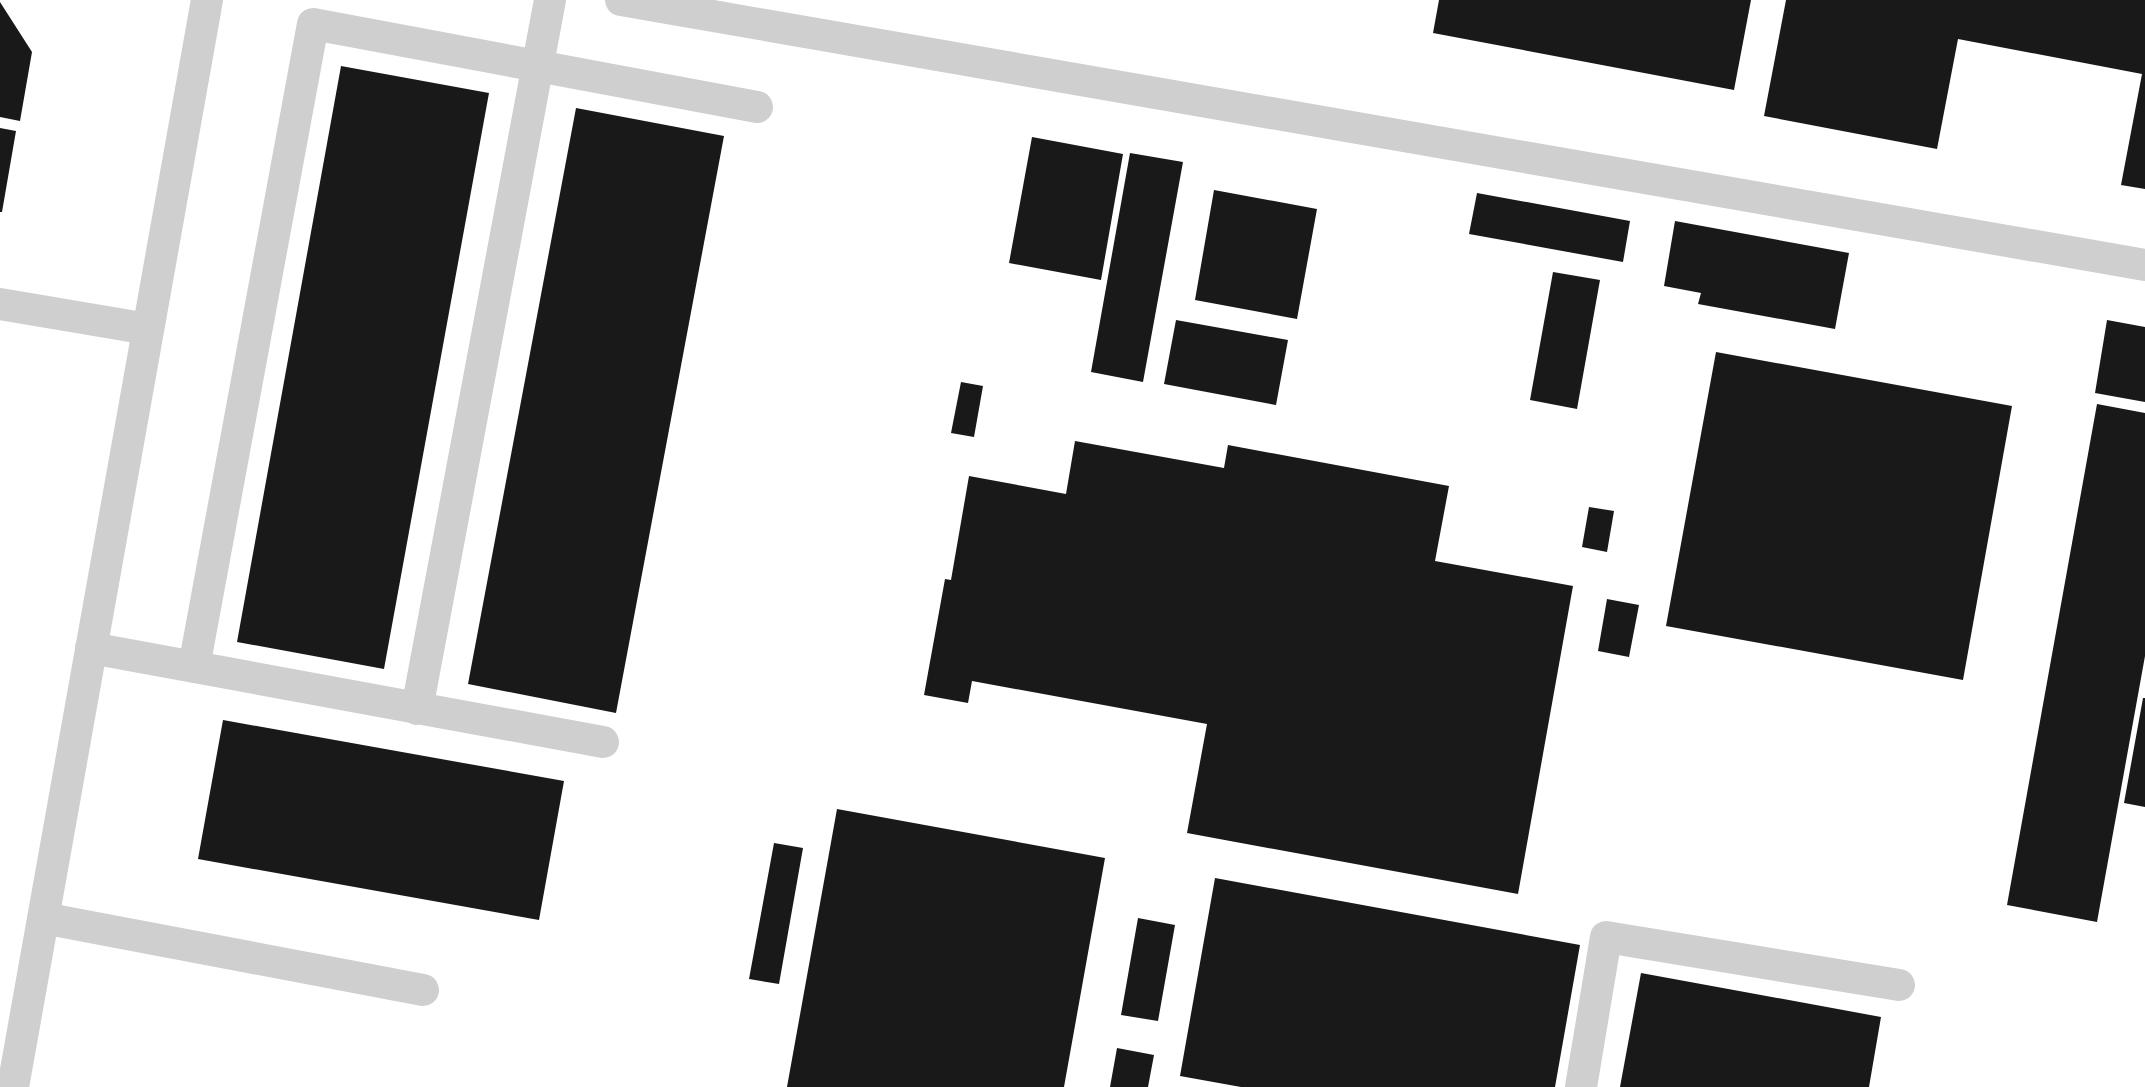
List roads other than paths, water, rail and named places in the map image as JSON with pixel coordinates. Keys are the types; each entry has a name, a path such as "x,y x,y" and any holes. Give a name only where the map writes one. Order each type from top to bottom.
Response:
{"street":[{"path":"13,1087 207,0"},
{"path":"417,709 550,0"},
{"path":"621,0 2145,265"},
{"path":"194,667 313,24 757,107"},
{"path":"0,304 148,329"},
{"path":"91,648 603,742"},
{"path":"43,918 423,990"},
{"path":"1581,1087 1606,937 1899,985"}]}
